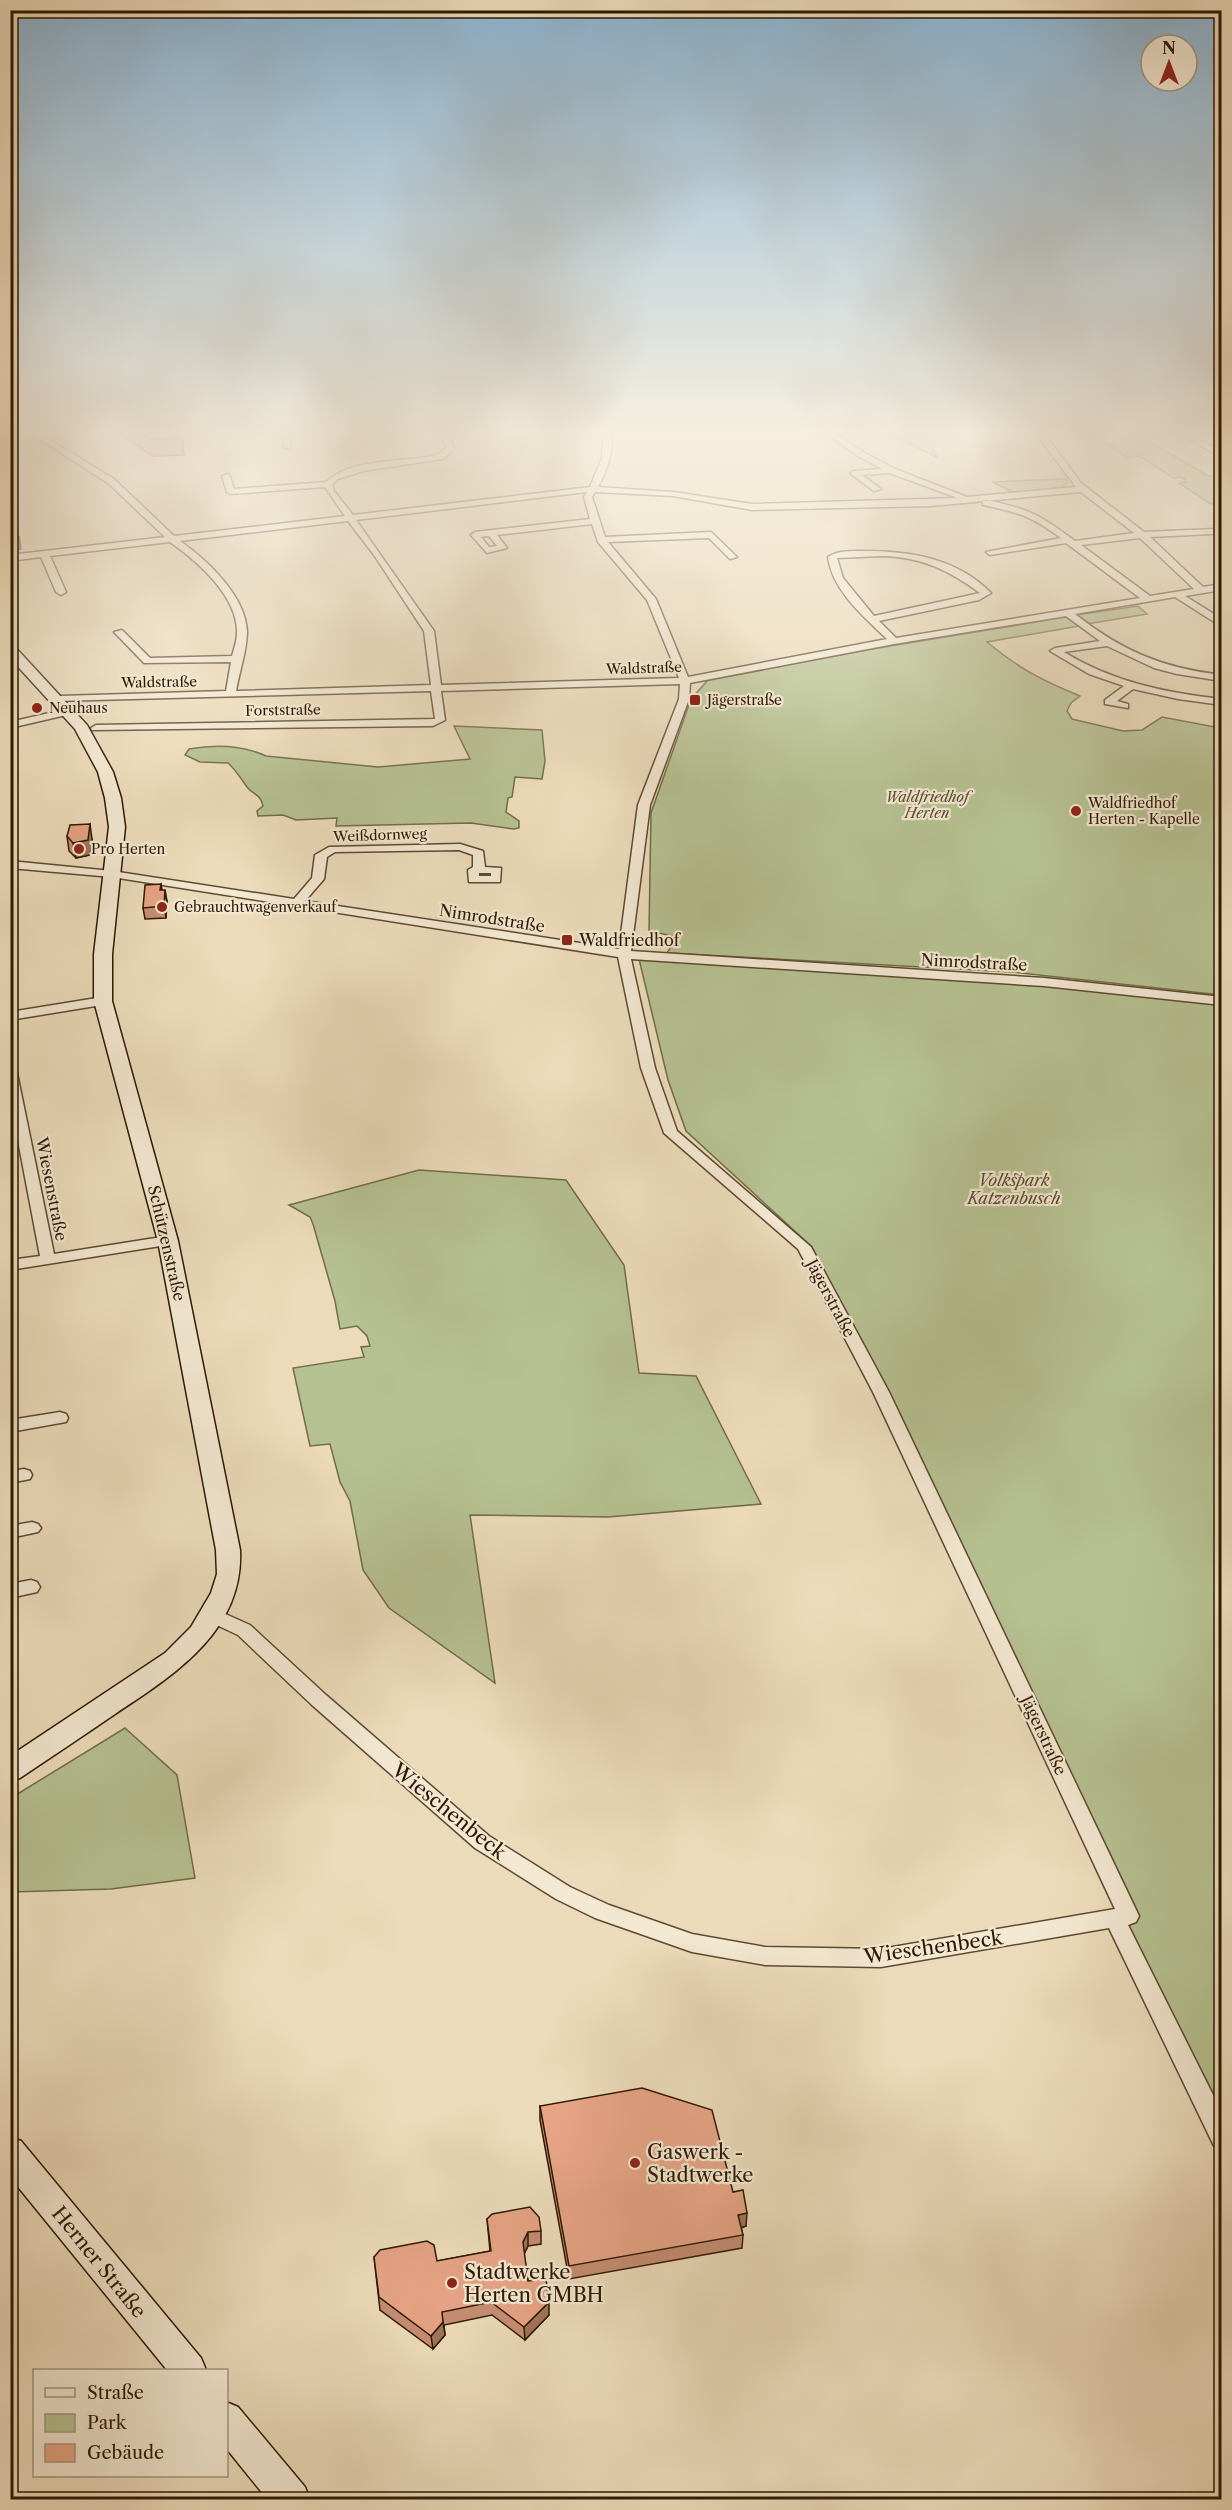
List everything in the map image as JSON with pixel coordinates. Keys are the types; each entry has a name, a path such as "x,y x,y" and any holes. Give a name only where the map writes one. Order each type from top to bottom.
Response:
{"main road":[{"name":"Schützenstraße","path":"10,1770 174,1660 201,1634 223,1594 229,1574 228,1550 168,1241 103,1001 104,954 117,827 116,810 97,755 85,729 65,705 13,656"},
{"name":"Herner Straße","path":"10,2152 188,2369"},
{"path":"228,2421 292,2499"}],"street":[{"path":"10,558 79,549"},
{"path":"186,549 225,589 235,605 242,632 230,694"},
{"path":"374,549 429,631 436,690"},
{"path":"609,549 651,599 685,681"},
{"path":"725,549 733,557"},
{"path":"990,552 1013,549"},
{"path":"1079,549 1148,599"},
{"path":"1157,549 1200,590"},
{"path":"873,619 979,597 986,593 948,567 917,555 885,552 832,557 837,574 854,599 873,619 894,641"},
{"path":"44,553 61,592"},
{"name":"Waldstraße","path":"10,725 65,705 230,694 436,690 685,681 894,641 1221,587"},
{"path":"1178,594 1221,624"},
{"path":"1067,612 1106,643 1124,654 1149,663 1181,684 1221,702"},
{"path":"119,632 147,661 238,659"},
{"path":"1106,643 1054,651 1090,670 1132,685 1181,684 1221,678"},
{"name":"Jägerstraße","path":"685,681 684,699 644,805 624,955 648,1068 671,1133 804,1247 886,1402 1129,1916 1114,1918"},
{"path":"1124,706 1109,702 1132,685"},
{"name":"Forststraße","path":"96,728 433,723 440,720 436,690"},
{"name":"Weißdornweg","path":"297,903 318,879 321,855 333,849 460,847 479,853 479,870"},
{"name":"Nimrodstraße","path":"10,864 112,874 624,955 1055,983 1221,1001"},
{"path":"10,1016 103,1001"},
{"name":"Wiesenstraße","path":"10,1073 16,1126 48,1259"},
{"name":"Wiesenstraße","path":"10,1265 168,1241"},
{"path":"10,1426 60,1418"},
{"path":"10,1532 32,1528"},
{"path":"10,1591 31,1587"},
{"name":"Wieschenbeck","path":"212,1615 244,1630 319,1700 482,1842 563,1893 602,1912 670,1935 692,1942 765,1956 881,1958 1114,1918"},
{"path":"1114,1918 1221,2138"}],"green space":[{"path":"1138,606 1147,614 1087,624 1076,615"},
{"name":"Waldfriedhof Herten","path":"1066,617 1079,626 987,642 1031,673 1080,696 1071,703 1067,711 1072,719 1123,731 1142,730 1162,717 1221,728 1221,995 1012,972 667,953 677,937 649,931 651,813 691,699 708,680 872,649"},
{"path":"454,726 542,730 545,761 542,779 515,777 512,797 508,798 506,812 519,821 519,828 471,823 336,826 337,818 296,820 283,815 258,816 257,811 263,806 260,799 249,790 228,763 200,762 185,755 189,749 219,746 248,750 266,756 378,767 470,759"},
{"name":"Volkspark Katzenbusch","path":"639,959 1042,982 1221,1005 1221,2135 1114,1918 1128,1916 980,1597 812,1247 686,1131 668,1080"},
{"path":"419,1170 566,1180 624,1265 639,1373 696,1376 761,1504 608,1517 470,1515 495,1683 389,1608 363,1570 350,1501 340,1482 330,1444 310,1446 293,1368 364,1357 361,1347 370,1346 367,1336 357,1326 340,1329 335,1301 313,1224 310,1217 289,1205"},
{"path":"125,1728 177,1775 195,1878 111,1889 11,1892 11,1798"}],"building":[{"path":"90,824 88,840 73,843 67,836 70,825"},
{"path":"161,884 160,890 165,890 164,906 143,908 145,885"},
{"name":"Gaswerk - Stadtwerke","path":"642,2088 712,2110 733,2192 743,2190 747,2213 738,2215 743,2235 569,2266 540,2106"},
{"name":"Stadtwerke Herten GMBH","path":"530,2207 539,2217 541,2231 528,2232 523,2242 528,2281 546,2279 549,2302 524,2327 491,2302 442,2312 443,2322 431,2336 379,2297 374,2257 380,2250 427,2241 434,2245 437,2261 491,2251 487,2219 492,2214"}],"place":[{"name":"Jägerstraße","path":"695,700"},
{"name":"Neuhaus","path":"37,708"},
{"name":"Waldfriedhof Herten - Kapelle","path":"1076,811"},
{"name":"Pro Herten","path":"79,849"},
{"name":"Gebrauchtwagenverkauf","path":"162,907"},
{"name":"Waldfriedhof","path":"567,940"},
{"name":"Gaswerk - Stadtwerke","path":"635,2163"},
{"name":"Stadtwerke Herten GMBH","path":"452,2283"}]}
